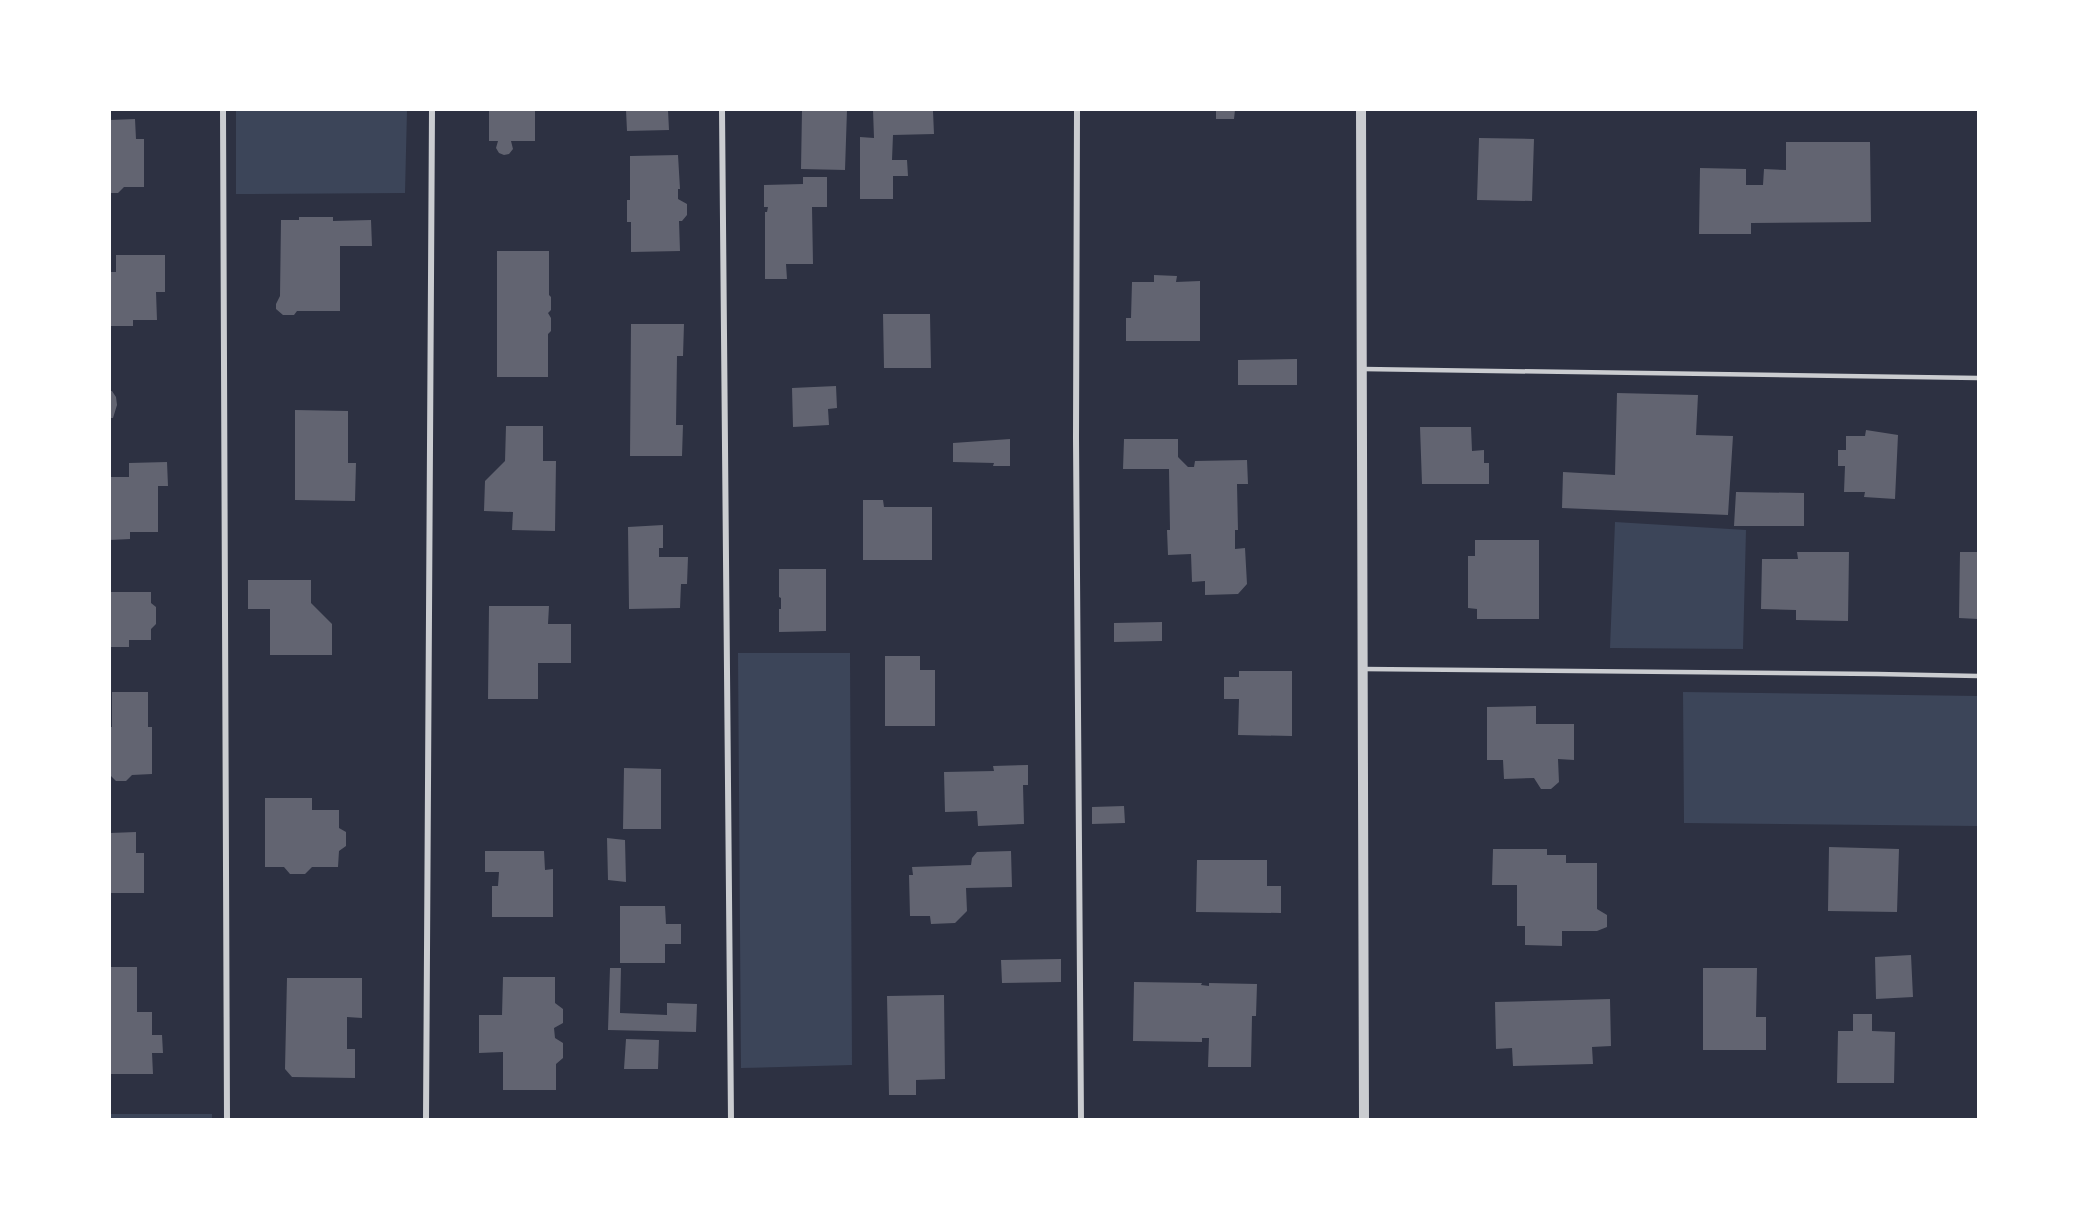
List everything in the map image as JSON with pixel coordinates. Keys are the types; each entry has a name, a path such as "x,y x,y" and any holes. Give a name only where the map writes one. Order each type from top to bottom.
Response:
{"street":[{"path":"223,110 227,1119"},
{"path":"426,1119 432,110"},
{"path":"722,110 731,1119"},
{"path":"1077,110 1076,450 1081,1119"},
{"path":"1361,110 1364,1119"}],"lane":[{"path":"1360,369 1978,378"},
{"path":"1363,669 1978,676"}],"shaded area":[{"path":"236,110 407,110 405,193 236,194"},
{"path":"1615,522 1746,530 1743,649 1610,648"},
{"path":"738,653 850,653 852,1065 741,1068"},
{"path":"1683,692 1978,696 1978,826 1684,823"},
{"path":"110,1114 212,1114 212,1119 110,1119"}],"building":[{"path":"489,110 535,110 535,141 511,141 513,149 509,154 499,153 496,148 498,141 489,141"},
{"path":"626,110 668,110 669,130 627,131"},
{"path":"802,110 847,110 845,170 801,169"},
{"path":"873,110 933,111 934,134 893,135 892,160 907,160 908,176 893,176 893,199 860,199 860,137 874,138"},
{"path":"1216,110 1235,110 1234,119 1216,119"},
{"path":"135,119 136,139 144,139 144,187 124,187 118,193 110,193 110,120"},
{"path":"1479,138 1534,139 1532,201 1477,200"},
{"path":"1786,142 1870,142 1871,222 1751,223 1751,234 1699,234 1700,168 1746,169 1746,185 1763,185 1764,169 1786,170"},
{"path":"678,155 680,189 678,189 678,199 687,204 687,215 679,221 680,251 631,252 631,222 627,222 627,200 630,200 630,156"},
{"path":"803,177 827,177 827,207 812,207 813,264 786,264 787,279 765,279 765,212 768,207 764,207 764,185 803,184"},
{"path":"299,217 333,217 333,221 371,220 372,246 340,246 340,311 297,311 294,315 283,315 276,309 280,296 281,220 299,220"},
{"path":"497,251 549,251 551,310 548,313 551,318 551,331 548,334 548,377 497,377"},
{"path":"116,255 165,255 165,292 156,292 157,320 133,320 133,326 110,326 110,272 116,272"},
{"path":"1154,275 1177,276 1176,282 1200,281 1200,341 1126,341 1126,318 1131,318 1132,282 1154,282"},
{"path":"883,314 930,314 931,368 884,368"},
{"path":"631,324 684,324 683,356 677,356 676,425 683,425 682,456 630,456"},
{"path":"1297,359 1297,385 1238,385 1238,360"},
{"path":"836,386 837,408 828,409 829,425 793,427 792,388"},
{"path":"110,391 116,397 117,405 113,418 110,418"},
{"path":"1617,393 1698,395 1696,435 1733,436 1728,515 1562,508 1563,472 1615,475"},
{"path":"295,410 348,411 348,463 356,463 355,501 295,500"},
{"path":"506,426 543,426 543,461 556,461 555,531 512,530 513,512 484,511 485,481 505,461"},
{"path":"1420,427 1471,427 1472,451 1484,450 1484,463 1489,463 1489,484 1422,484"},
{"path":"1866,430 1898,435 1895,499 1864,497 1865,492 1844,492 1845,466 1838,466 1838,450 1846,450 1846,436 1865,436"},
{"path":"1010,439 1010,466 993,466 994,463 953,462 953,443"},
{"path":"1124,439 1178,439 1178,457 1188,467 1194,467 1195,461 1247,460 1248,484 1237,484 1238,530 1235,530 1235,549 1245,548 1247,584 1238,594 1205,595 1205,581 1192,582 1191,554 1168,555 1169,469 1123,469"},
{"path":"167,462 168,486 158,486 158,532 130,532 130,539 110,540 110,477 129,477 129,463"},
{"path":"1736,492 1804,493 1804,526 1734,526"},
{"path":"863,500 883,500 884,507 932,507 932,560 863,560"},
{"path":"663,525 663,548 659,548 659,557 688,557 687,584 681,584 680,608 629,609 628,527"},
{"path":"1475,540 1539,540 1539,619 1477,619 1477,609 1468,608 1468,556 1475,556"},
{"path":"1797,552 1849,552 1848,621 1796,620 1796,610 1761,609 1762,559 1798,559"},
{"path":"1960,552 1978,552 1978,619 1959,618"},
{"path":"779,569 826,569 826,631 779,632 781,598 779,597"},
{"path":"248,580 311,580 311,603 332,624 332,655 270,655 270,609 248,609"},
{"path":"110,592 151,592 151,603 156,607 156,624 151,629 151,640 129,640 129,647 110,647"},
{"path":"489,606 549,606 548,624 571,624 571,663 538,663 538,699 488,699"},
{"path":"1162,622 1162,641 1114,642 1114,623"},
{"path":"885,656 920,656 920,670 935,670 935,726 885,726"},
{"path":"1239,671 1292,671 1292,736 1238,735 1239,699 1224,699 1224,677 1239,677"},
{"path":"112,692 148,692 148,727 152,727 152,774 132,775 126,781 116,781 110,775"},
{"path":"1536,706 1536,724 1574,724 1574,760 1558,759 1559,782 1551,789 1541,789 1534,778 1504,779 1503,760 1487,760 1487,707"},
{"path":"1028,765 1028,785 1023,785 1024,824 978,826 977,811 945,812 944,772 994,771 993,766"},
{"path":"624,768 661,769 661,829 623,829"},
{"path":"265,798 312,798 312,810 339,810 339,828 346,832 346,846 339,851 338,867 312,867 305,874 290,874 284,867 265,867"},
{"path":"1124,806 1125,823 1092,824 1092,807"},
{"path":"136,832 136,853 144,853 144,893 110,893 110,833"},
{"path":"607,838 625,840 626,882 608,880"},
{"path":"1829,847 1899,849 1897,912 1828,911"},
{"path":"1493,849 1547,849 1547,855 1566,855 1566,863 1597,863 1597,909 1607,915 1607,927 1597,931 1562,931 1562,946 1525,945 1525,926 1517,926 1517,885 1492,885"},
{"path":"485,851 544,851 545,870 553,869 553,917 492,917 492,886 498,886 499,872 485,872"},
{"path":"1011,851 1012,887 966,888 967,911 955,923 931,924 930,916 910,916 909,875 913,875 912,867 971,865 972,858 977,852"},
{"path":"1197,860 1267,860 1267,886 1281,886 1281,913 1196,912"},
{"path":"620,906 665,906 666,924 681,924 681,944 665,944 665,963 620,963"},
{"path":"1911,955 1913,997 1876,999 1875,957"},
{"path":"1061,959 1061,982 1002,983 1001,960"},
{"path":"110,967 137,967 137,1012 152,1012 152,1035 162,1035 163,1053 152,1053 153,1074 110,1074"},
{"path":"610,968 621,968 620,1013 667,1015 667,1003 697,1004 696,1032 608,1030"},
{"path":"1703,968 1757,968 1756,1017 1766,1017 1766,1050 1703,1050"},
{"path":"503,977 555,977 555,1003 563,1009 563,1023 554,1028 555,1038 563,1043 563,1058 556,1064 556,1090 503,1090 503,1052 479,1053 479,1015 502,1015"},
{"path":"287,978 362,978 362,1018 347,1017 347,1049 355,1049 355,1078 292,1077 285,1069"},
{"path":"1134,982 1202,983 1201,985 1209,986 1209,983 1257,984 1256,1016 1252,1016 1251,1067 1208,1067 1209,1038 1202,1038 1202,1042 1133,1041"},
{"path":"944,995 945,1079 916,1080 916,1095 889,1095 887,996"},
{"path":"1610,999 1611,1046 1592,1047 1593,1064 1513,1066 1512,1048 1496,1049 1495,1002"},
{"path":"1853,1014 1872,1014 1872,1031 1895,1032 1894,1083 1837,1083 1838,1031 1853,1031"},
{"path":"626,1039 659,1040 658,1069 624,1069"}]}
